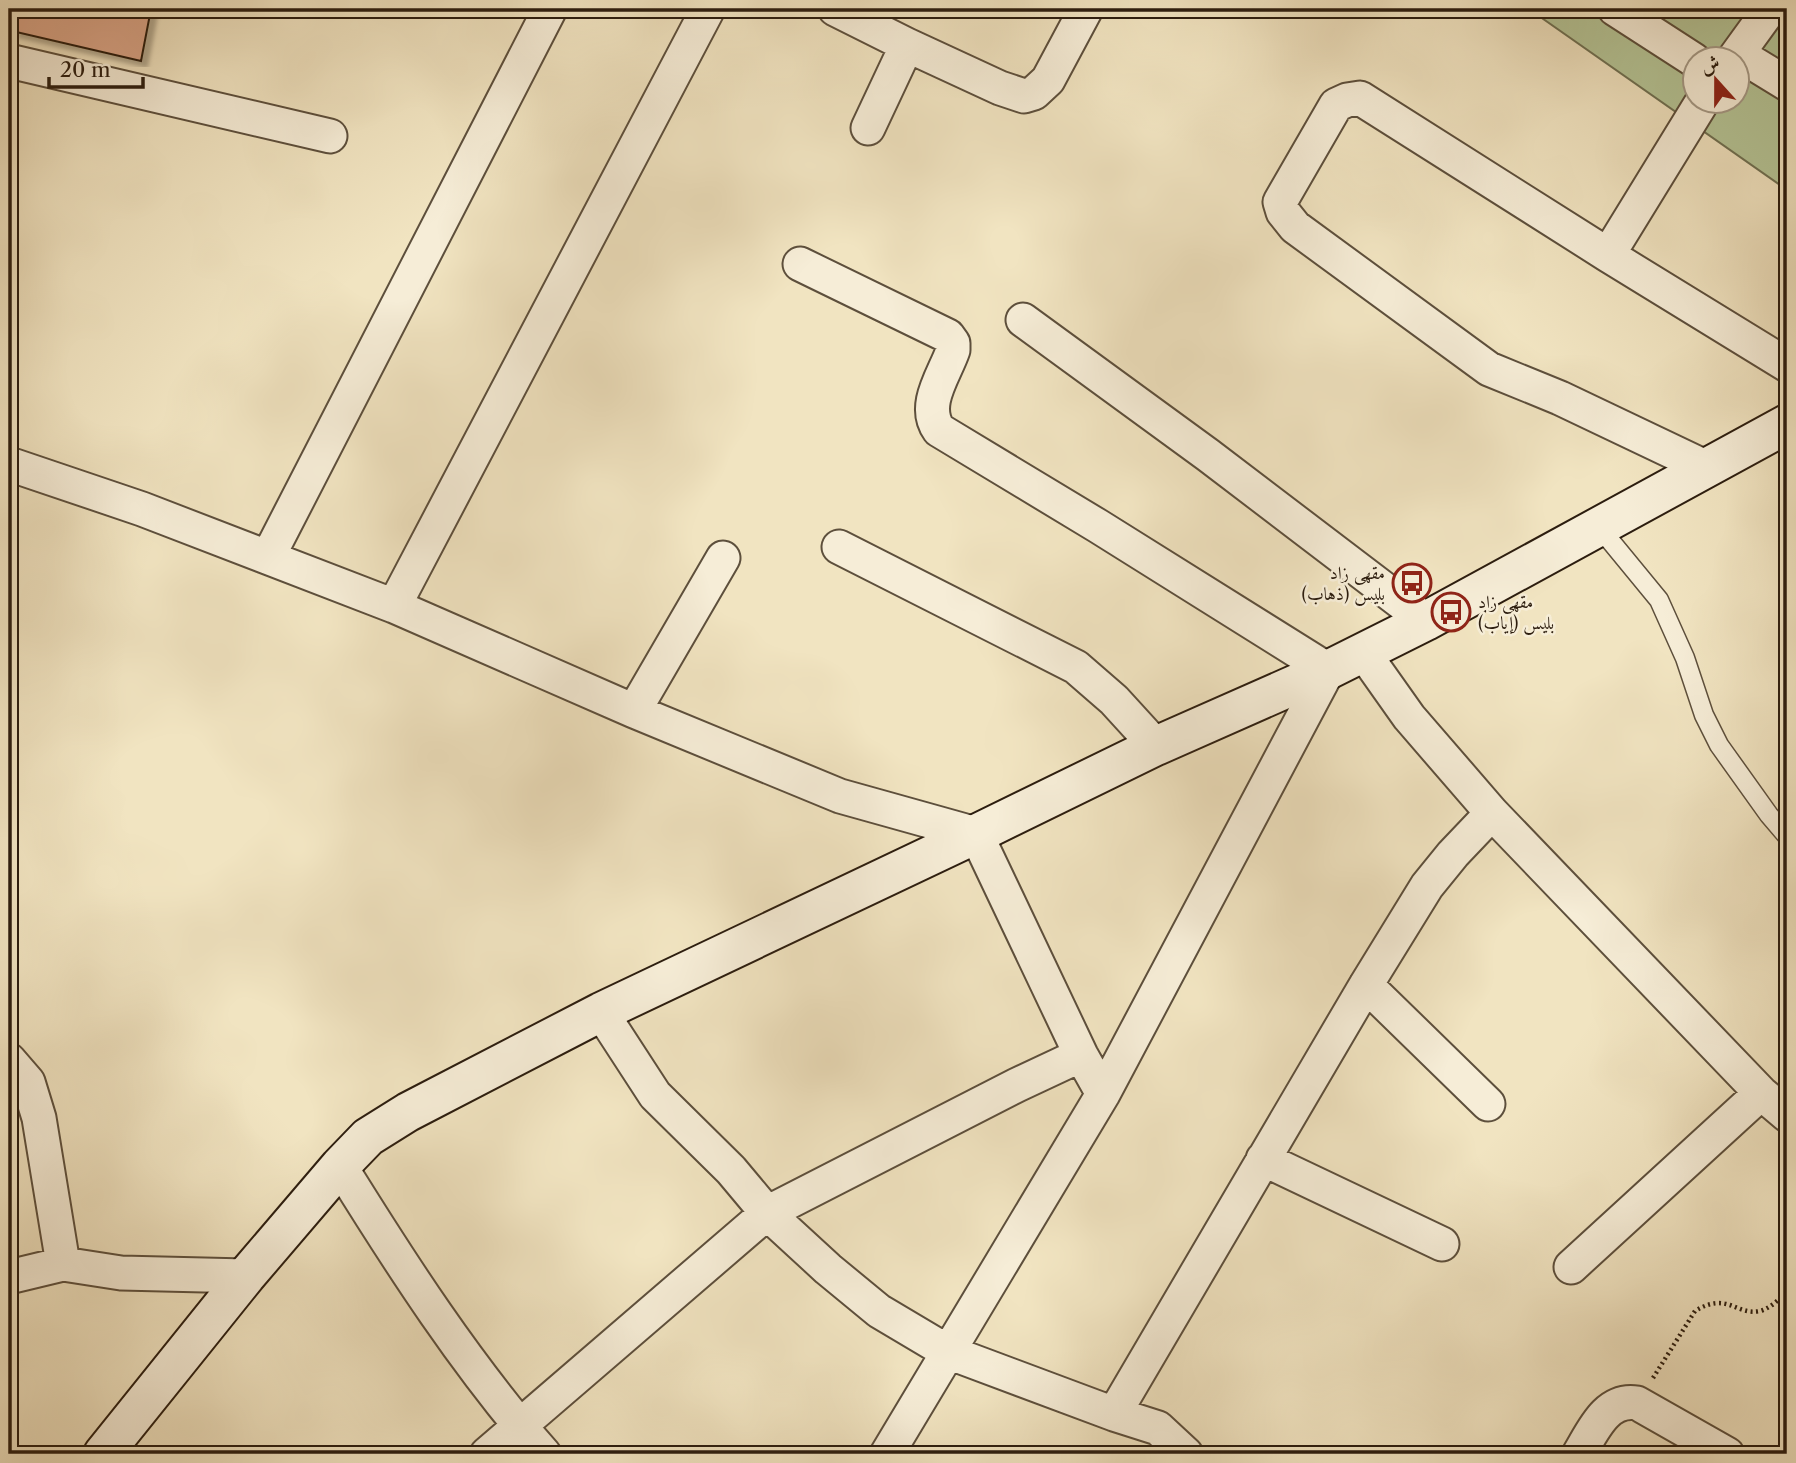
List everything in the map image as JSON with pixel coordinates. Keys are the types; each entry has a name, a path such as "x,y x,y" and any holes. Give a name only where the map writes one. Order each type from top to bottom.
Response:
{"street":[{"path":"268,557 550,9"},
{"path":"394,606 708,9"},
{"path":"835,9 1000,88 1024,96 1034,93 1048,80 1086,9"},
{"path":"1615,9 1680,50"},
{"path":"1744,46 1770,9"},
{"path":"868,128 907,45"},
{"path":"9,61 330,136"},
{"path":"1750,64 1787,84"},
{"path":"1707,468 1560,398 1489,369 1295,227 1283,212 1280,202 1336,105 1360,98 1787,365"},
{"path":"1608,255 1693,116"},
{"path":"800,264 948,336 953,350 934,394 934,423 939,430 1328,670"},
{"path":"1023,320 1208,455 1426,621"},
{"path":"103,1454 246,1276 340,1166 368,1137 408,1112 601,1012 1156,746 1328,670 1426,621 1787,424"},
{"path":"9,464 142,509 394,606 634,711 840,796 976,834 1081,1055 1103,1094"},
{"path":"839,547 1076,667 1114,701 1156,746"},
{"path":"634,711 723,558"},
{"path":"1363,652 1409,717 1492,813 1761,1093 1787,1115"},
{"path":"887,1454 1103,1094 1328,670"},
{"path":"1114,1414 1427,886 1492,813"},
{"path":"1366,985 1488,1104"},
{"path":"601,1012 655,1095 731,1170 767,1213 879,1311 948,1352 1158,1428 1186,1454"},
{"path":"487,1454 767,1213 1081,1055"},
{"path":"9,1060 28,1082 39,1118 63,1264"},
{"path":"1571,1267 1761,1093"},
{"path":"1263,1159 1442,1244"},
{"path":"340,1166 424,1299 520,1427 544,1454"},
{"path":"9,1277 63,1264 121,1273 246,1276"},
{"path":"1578,1454 1608,1410 1625,1401 1637,1403 1727,1454"}],"lane":[{"path":"1599,527 1659,600 1685,658 1704,715 1719,745 1787,836"}],"path":[{"path":"1637,1403 1695,1311 1705,1304 1729,1303 1752,1311 1761,1311 1787,1292"}],"green space":[{"path":"1529,9 1787,9 1787,190 1682,116 1750,116 1750,46 1680,46 1680,115"}],"building":[{"path":"17,9 151,9 141,61 12,31"}],"place":[{"name":"مقهى زاد بليس (ذهاب)","path":"1412,583"},
{"name":"مقهى زاد بليس (إياب)","path":"1451,612"}]}
